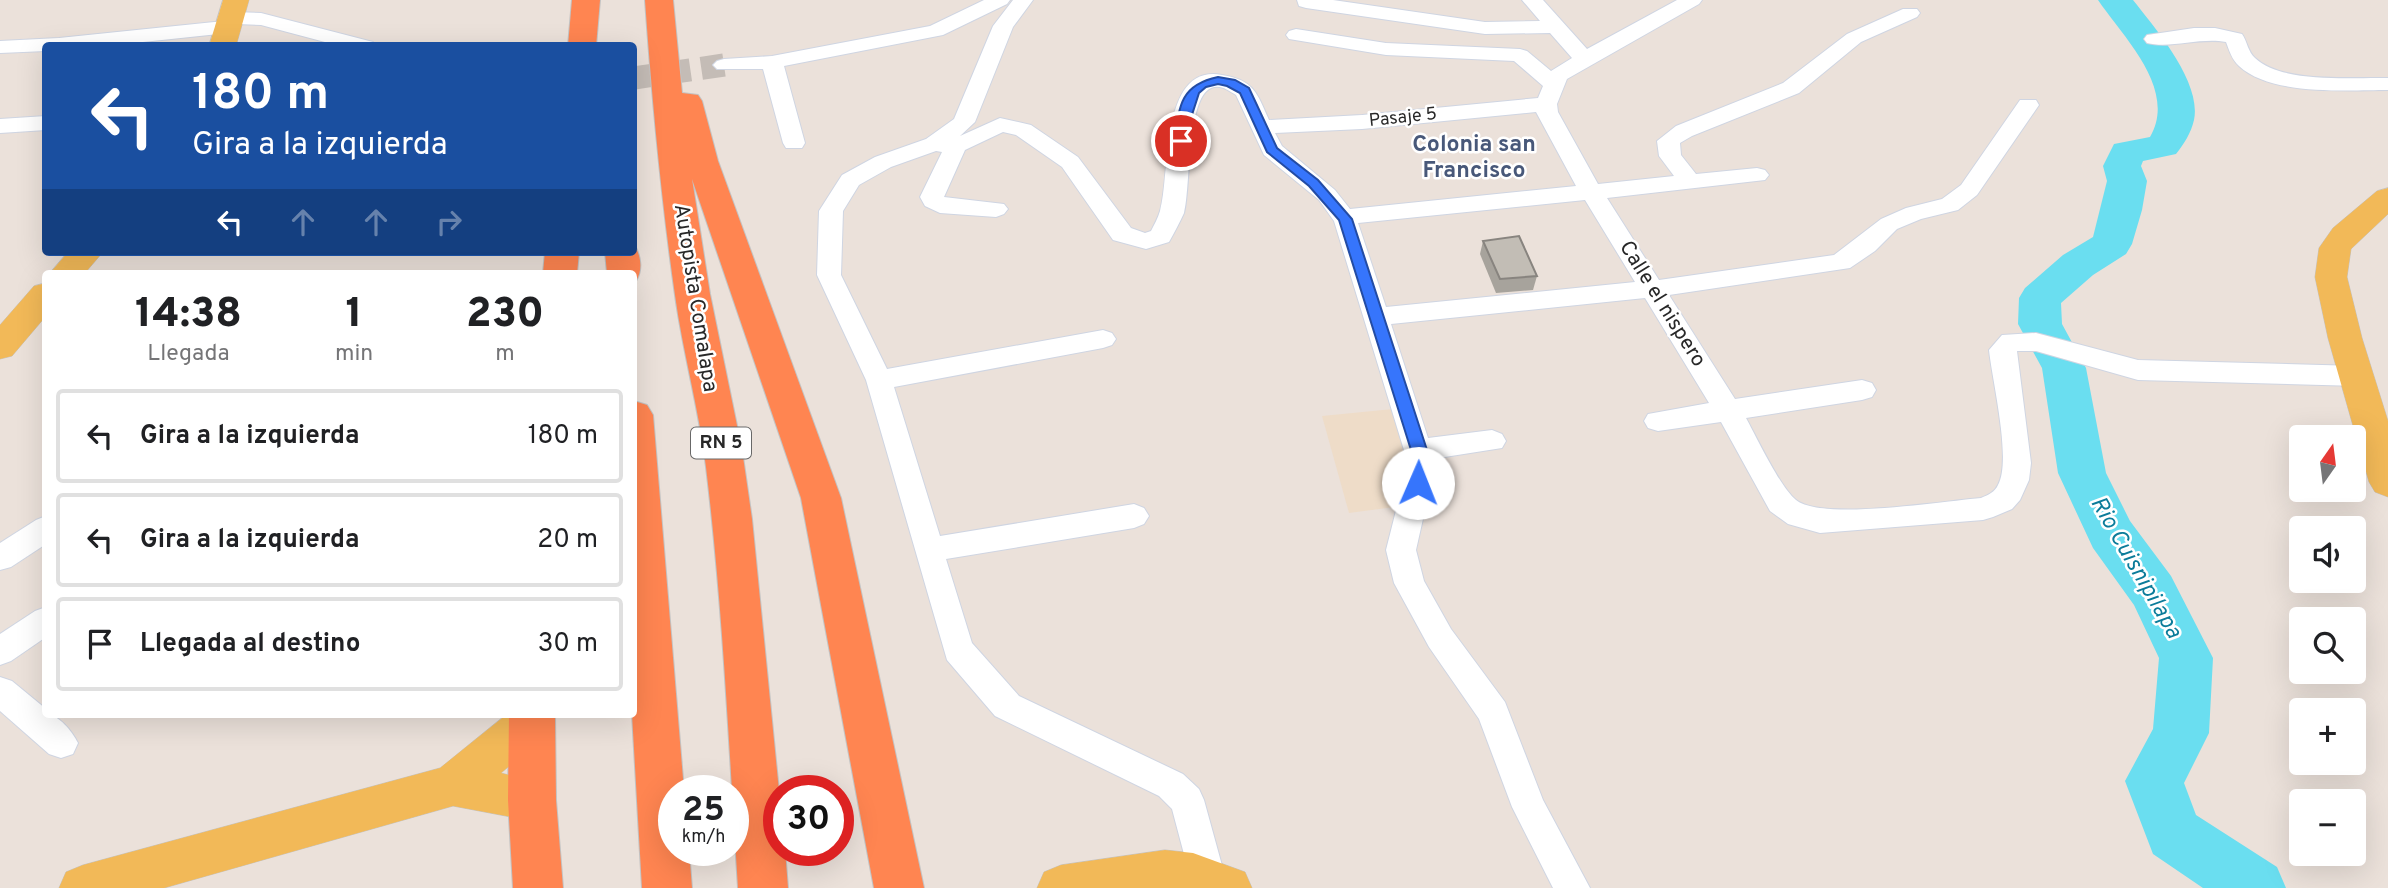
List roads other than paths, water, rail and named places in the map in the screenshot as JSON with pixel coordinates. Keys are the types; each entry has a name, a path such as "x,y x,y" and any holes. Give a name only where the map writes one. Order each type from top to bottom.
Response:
{"highway":[{"path":"582,42 586,0"},
{"path":"606,0 608,42"},
{"name":"Autopista Comalapa","path":"659,0 665,48 664,79 675,169 699,336 724,463 746,658 763,888"},
{"path":"665,48 681,78 702,161 821,498 899,888"},
{"path":"637,458 667,888"},
{"path":"531,718 532,800 538,888"}],"main road":[{"path":"2388,198 2344,235 2335,248 2331,265 2332,291 2388,482"},
{"path":"69,270 83,256"},
{"path":"0,347 25,309"},
{"path":"83,888 453,785 530,718"},
{"path":"453,785 532,800"},
{"path":"1061,888 1165,873 1218,884"}],"street":[{"path":"724,65 772,62 936,31 1000,0"},
{"path":"996,209 940,205 933,201 932,197 945,145 964,122 1003,26 1023,0"},
{"path":"1532,0 1584,59"},
{"path":"1306,2 1485,28 1556,27"},
{"path":"1296,35 1386,49 1520,55 1550,94 1558,76 1680,3"},
{"path":"1691,183 1670,156 1668,141 1684,131 1791,88 1854,38 1910,13"},
{"path":"75,42 261,19 350,42"},
{"path":"2154,39 2196,34 2226,35 2235,38 2245,61 2261,72 2287,80 2388,84"},
{"path":"0,47 42,45"},
{"path":"772,62 794,143"},
{"path":"1218,884 1186,800 1171,785 1007,706 958,650 879,380 830,275 831,211 850,180 883,163 1000,125 1023,130 1070,162 1122,234 1146,241 1160,236 1172,212 1183,121 1193,92 1202,84 1218,80 1231,83 1245,91 1259,127 1272,150 1318,187 1343,217 1419,450 1418,483 1401,550 1409,583 1440,638 1493,712 1529,807 1572,888"},
{"name":"Pasaje 5","path":"1259,127 1362,122 1550,94"},
{"name":"Calle el nispero","path":"1550,94 1547,112 1592,193 1729,412 1780,503 1788,512 1802,518 1836,522 1983,509 1999,503 2010,494 2016,470 2009,384 2003,351 2011,342 2036,342 2138,370 2358,376"},
{"path":"1376,317 1653,289 1842,262 1889,224 1914,213 1950,205 1969,190 2028,105"},
{"path":"0,126 42,123"},
{"path":"1343,217 1756,175"},
{"path":"879,380 1104,339"},
{"path":"1658,421 1862,390"},
{"path":"1419,450 1492,441"},
{"path":"928,550 1134,516"},
{"path":"0,558 42,531"},
{"path":"0,651 42,623"},
{"path":"0,691 61,743"}],"waterway":[{"name":"Rio Cuisnipilapa","path":"2115,0 2164,70 2175,94 2176,119 2163,146 2128,152 2122,166 2127,181 2122,210 2111,244 2078,265 2040,298 2040,324 2064,368 2082,473 2111,534 2153,591 2186,658 2181,733 2154,781 2174,834 2255,888"}],"tunnel":[{"path":"637,78 724,65"}],"district":[{"name":"Colonia san Francisco","path":"1474,158"}]}
